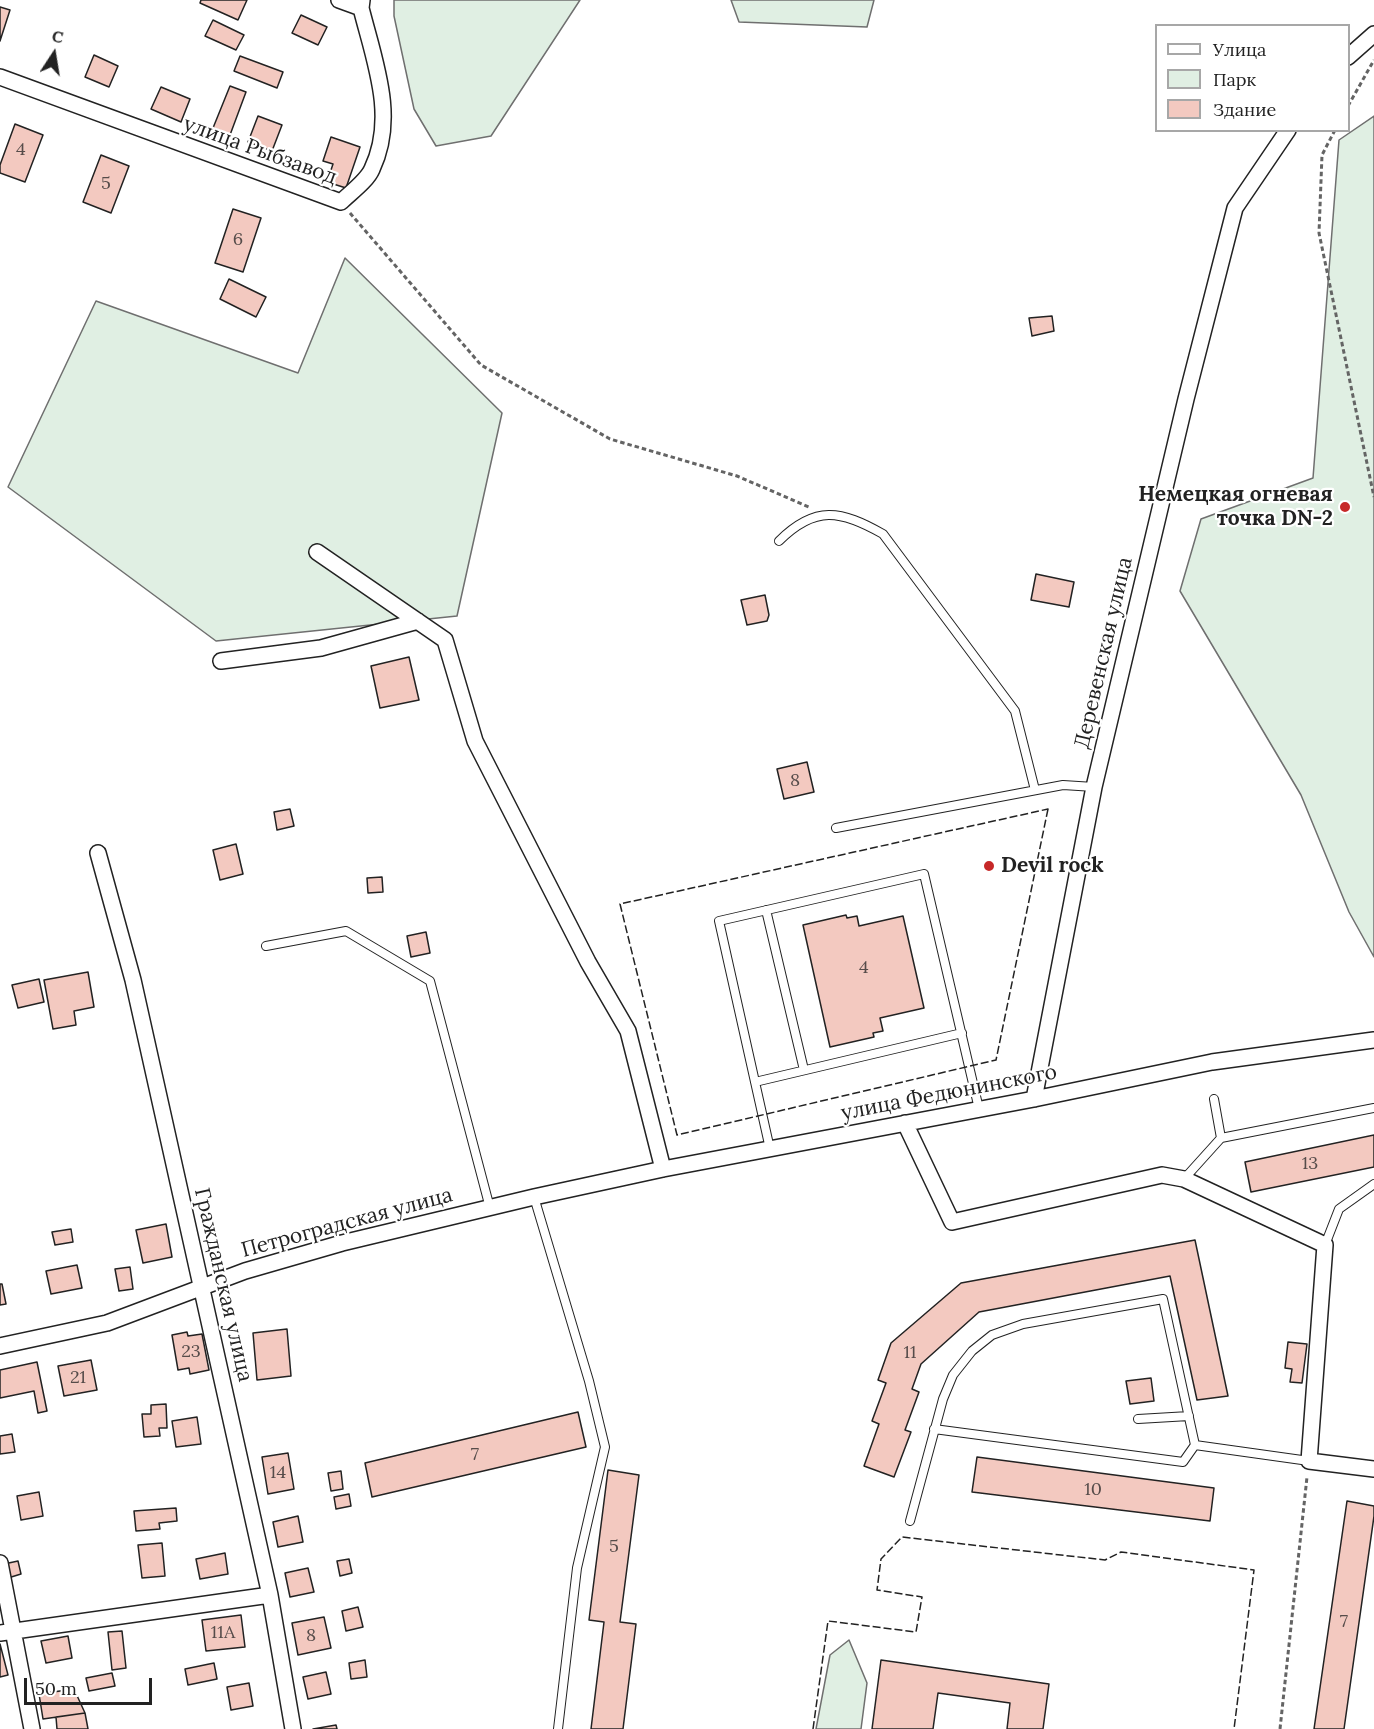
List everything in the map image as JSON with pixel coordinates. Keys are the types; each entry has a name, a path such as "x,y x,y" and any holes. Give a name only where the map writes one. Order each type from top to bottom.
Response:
{"street":[{"name":"улица Рыбзавод","path":"0,77 341,202 372,171 382,139 385,104 362,4 339,0"},
{"path":"1350,55 1374,34"},
{"name":"Деревенская улица","path":"1034,1099 1094,787 1234,207 1287,132"},
{"path":"317,552 445,640 475,741 588,962 628,1031 663,1168"},
{"path":"221,661 321,648 418,621"},
{"name":"Гражданская улица","path":"98,853 133,981 270,1595 293,1729"},
{"name":"улица Федюнинского","path":"534,1197 663,1168 1034,1099 1212,1062 1374,1040"},
{"path":"905,1123 952,1221 1162,1175 1184,1179 1324,1245 1309,1461 1374,1469"},
{"name":"Петроградская улица","path":"0,1346 107,1323 245,1271 342,1243 534,1197"},
{"path":"0,1563 7,1632 32,1729"},
{"path":"7,1632 270,1595"}],"lane":[{"path":"779,541 797,523 827,514 855,518 883,534 1015,711 1035,790"},
{"path":"836,828 1063,785 1094,787"},
{"path":"770,1149 719,921 924,874 980,1109"},
{"path":"766,910 804,1070"},
{"path":"266,946 346,931 430,981 490,1208"},
{"path":"755,1082 962,1033"},
{"path":"1214,1100 1221,1138"},
{"path":"1184,1179 1221,1138 1374,1108"},
{"path":"1324,1245 1339,1209 1374,1185"},
{"path":"534,1197 589,1381 605,1447 577,1568 558,1729"},
{"path":"910,1521 934,1429 953,1375 972,1351 992,1335 1023,1324 1163,1299 1195,1445 1183,1462 934,1429"},
{"path":"1138,1419 1189,1416"},
{"path":"1195,1445 1309,1461"}],"path":[{"path":"1350,102 1374,60"},
{"path":"1334,132 1322,155 1319,233 1374,496"},
{"path":"341,202 481,364 610,439 737,476 827,514"},
{"path":"1280,1729 1309,1461"}],"green space":[{"path":"394,0 580,0 491,136 436,146 414,109 394,16"},
{"path":"731,0 874,0 867,27 739,22"},
{"path":"1374,116 1374,957 1349,912 1301,795 1180,591 1201,519 1313,478 1339,140"},
{"path":"345,258 502,413 457,616 216,641 8,487 96,301 298,373"},
{"path":"849,1640 867,1683 861,1729 816,1729 830,1655"}],"building":[{"path":"201,0 247,0 238,20 200,3"},
{"path":"0,7 10,10 0,41"},
{"path":"301,15 327,27 318,45 292,33"},
{"path":"213,20 244,35 236,50 205,36"},
{"path":"94,55 118,66 109,87 85,77"},
{"path":"240,56 283,72 277,88 234,71"},
{"path":"230,86 246,92 230,135 213,128"},
{"path":"161,87 190,99 181,122 151,109"},
{"path":"258,116 282,125 272,151 248,142"},
{"path":"15,124 43,135 25,182 0,173 0,165"},
{"path":"331,137 360,147 346,188 327,182 333,164 323,161"},
{"path":"101,155 129,166 111,213 83,202"},
{"path":"233,209 261,218 243,272 215,263"},
{"path":"229,279 266,297 256,317 220,299"},
{"path":"1052,316 1054,331 1032,336 1029,318"},
{"path":"1036,574 1074,582 1069,607 1031,600"},
{"path":"765,595 769,615 767,621 747,625 741,600"},
{"path":"409,657 419,700 380,708 371,666"},
{"path":"807,762 814,792 784,799 777,769"},
{"path":"290,809 294,826 277,830 274,812"},
{"path":"236,844 243,874 220,880 213,850"},
{"path":"382,877 383,892 368,893 367,878"},
{"path":"846,915 847,918 857,916 859,926 903,916 924,1008 880,1018 883,1031 873,1033 874,1037 830,1047 803,925"},
{"path":"426,932 430,953 411,957 407,936"},
{"path":"88,972 94,1007 74,1011 76,1025 53,1029 44,980"},
{"path":"39,979 44,1002 18,1008 12,985"},
{"path":"1374,1135 1374,1167 1251,1192 1245,1162"},
{"path":"166,1224 172,1257 143,1263 136,1230"},
{"path":"71,1229 73,1242 55,1245 52,1232"},
{"path":"1195,1240 1228,1396 1197,1400 1170,1276 979,1312 921,1364 912,1389 919,1392 905,1430 911,1432 894,1477 864,1466 879,1424 872,1421 886,1383 878,1380 891,1343 961,1283"},
{"path":"77,1265 82,1288 51,1294 46,1271"},
{"path":"130,1267 133,1289 119,1291 115,1269"},
{"path":"0,1284 2,1284 6,1304 0,1305"},
{"path":"287,1329 291,1376 257,1380 253,1333"},
{"path":"187,1332 188,1336 202,1334 209,1370 190,1374 189,1368 178,1370 172,1335"},
{"path":"1288,1342 1307,1344 1302,1383 1290,1382 1292,1369 1285,1368"},
{"path":"91,1360 97,1390 64,1396 58,1366"},
{"path":"37,1362 47,1411 38,1413 34,1391 0,1398 0,1370"},
{"path":"1151,1378 1154,1401 1130,1404 1126,1381"},
{"path":"166,1404 167,1428 159,1428 160,1436 144,1437 142,1414 151,1414 151,1405"},
{"path":"578,1412 586,1447 372,1497 365,1463"},
{"path":"197,1417 201,1444 176,1447 172,1421"},
{"path":"12,1434 15,1452 0,1454 0,1436"},
{"path":"288,1453 294,1489 268,1494 262,1457"},
{"path":"977,1457 1214,1488 1210,1521 972,1492"},
{"path":"608,1470 639,1475 620,1622 636,1624 623,1729 591,1729 604,1622 589,1620"},
{"path":"341,1471 343,1489 331,1491 328,1473"},
{"path":"39,1492 43,1516 21,1520 17,1496"},
{"path":"349,1494 351,1506 336,1509 334,1497"},
{"path":"1347,1501 1374,1506 1374,1516 1344,1729 1314,1729"},
{"path":"176,1508 177,1521 159,1523 160,1529 136,1531 134,1511"},
{"path":"298,1516 303,1542 278,1547 273,1522"},
{"path":"162,1543 165,1576 142,1578 138,1545"},
{"path":"225,1553 228,1574 200,1579 196,1559"},
{"path":"349,1559 352,1573 340,1576 337,1561"},
{"path":"18,1561 21,1574 8,1578 4,1564"},
{"path":"308,1568 314,1592 290,1597 285,1573"},
{"path":"358,1607 363,1627 346,1631 342,1611"},
{"path":"241,1615 245,1647 206,1651 202,1620"},
{"path":"324,1617 331,1648 298,1655 292,1623"},
{"path":"122,1631 126,1668 112,1670 108,1632"},
{"path":"68,1636 72,1658 46,1663 41,1641"},
{"path":"0,1644 8,1675 0,1677"},
{"path":"365,1660 367,1677 351,1679 349,1663"},
{"path":"881,1660 1049,1684 1043,1729 1007,1729 1010,1703 938,1693 933,1729 872,1729"},
{"path":"214,1663 217,1679 188,1685 185,1669"},
{"path":"326,1672 331,1694 308,1699 303,1677"},
{"path":"112,1673 115,1686 89,1691 86,1678"},
{"path":"249,1683 253,1706 231,1710 227,1687"},
{"path":"74,1689 85,1713 43,1719 39,1694"},
{"path":"85,1713 88,1729 57,1729 56,1717"},
{"path":"336,1725 337,1729 313,1729"}],"fence":[{"path":"1048,809 996,1060 677,1135 620,904 1048,809"},
{"path":"813,1729 828,1621 916,1632 922,1597 877,1590 881,1559 902,1537 1105,1560 1121,1552 1254,1570 1234,1729"}],"place":[{"name":"Немецкая огневая точка DN-2","path":"1345,507"},
{"name":"Devil rock","path":"989,866"}]}
